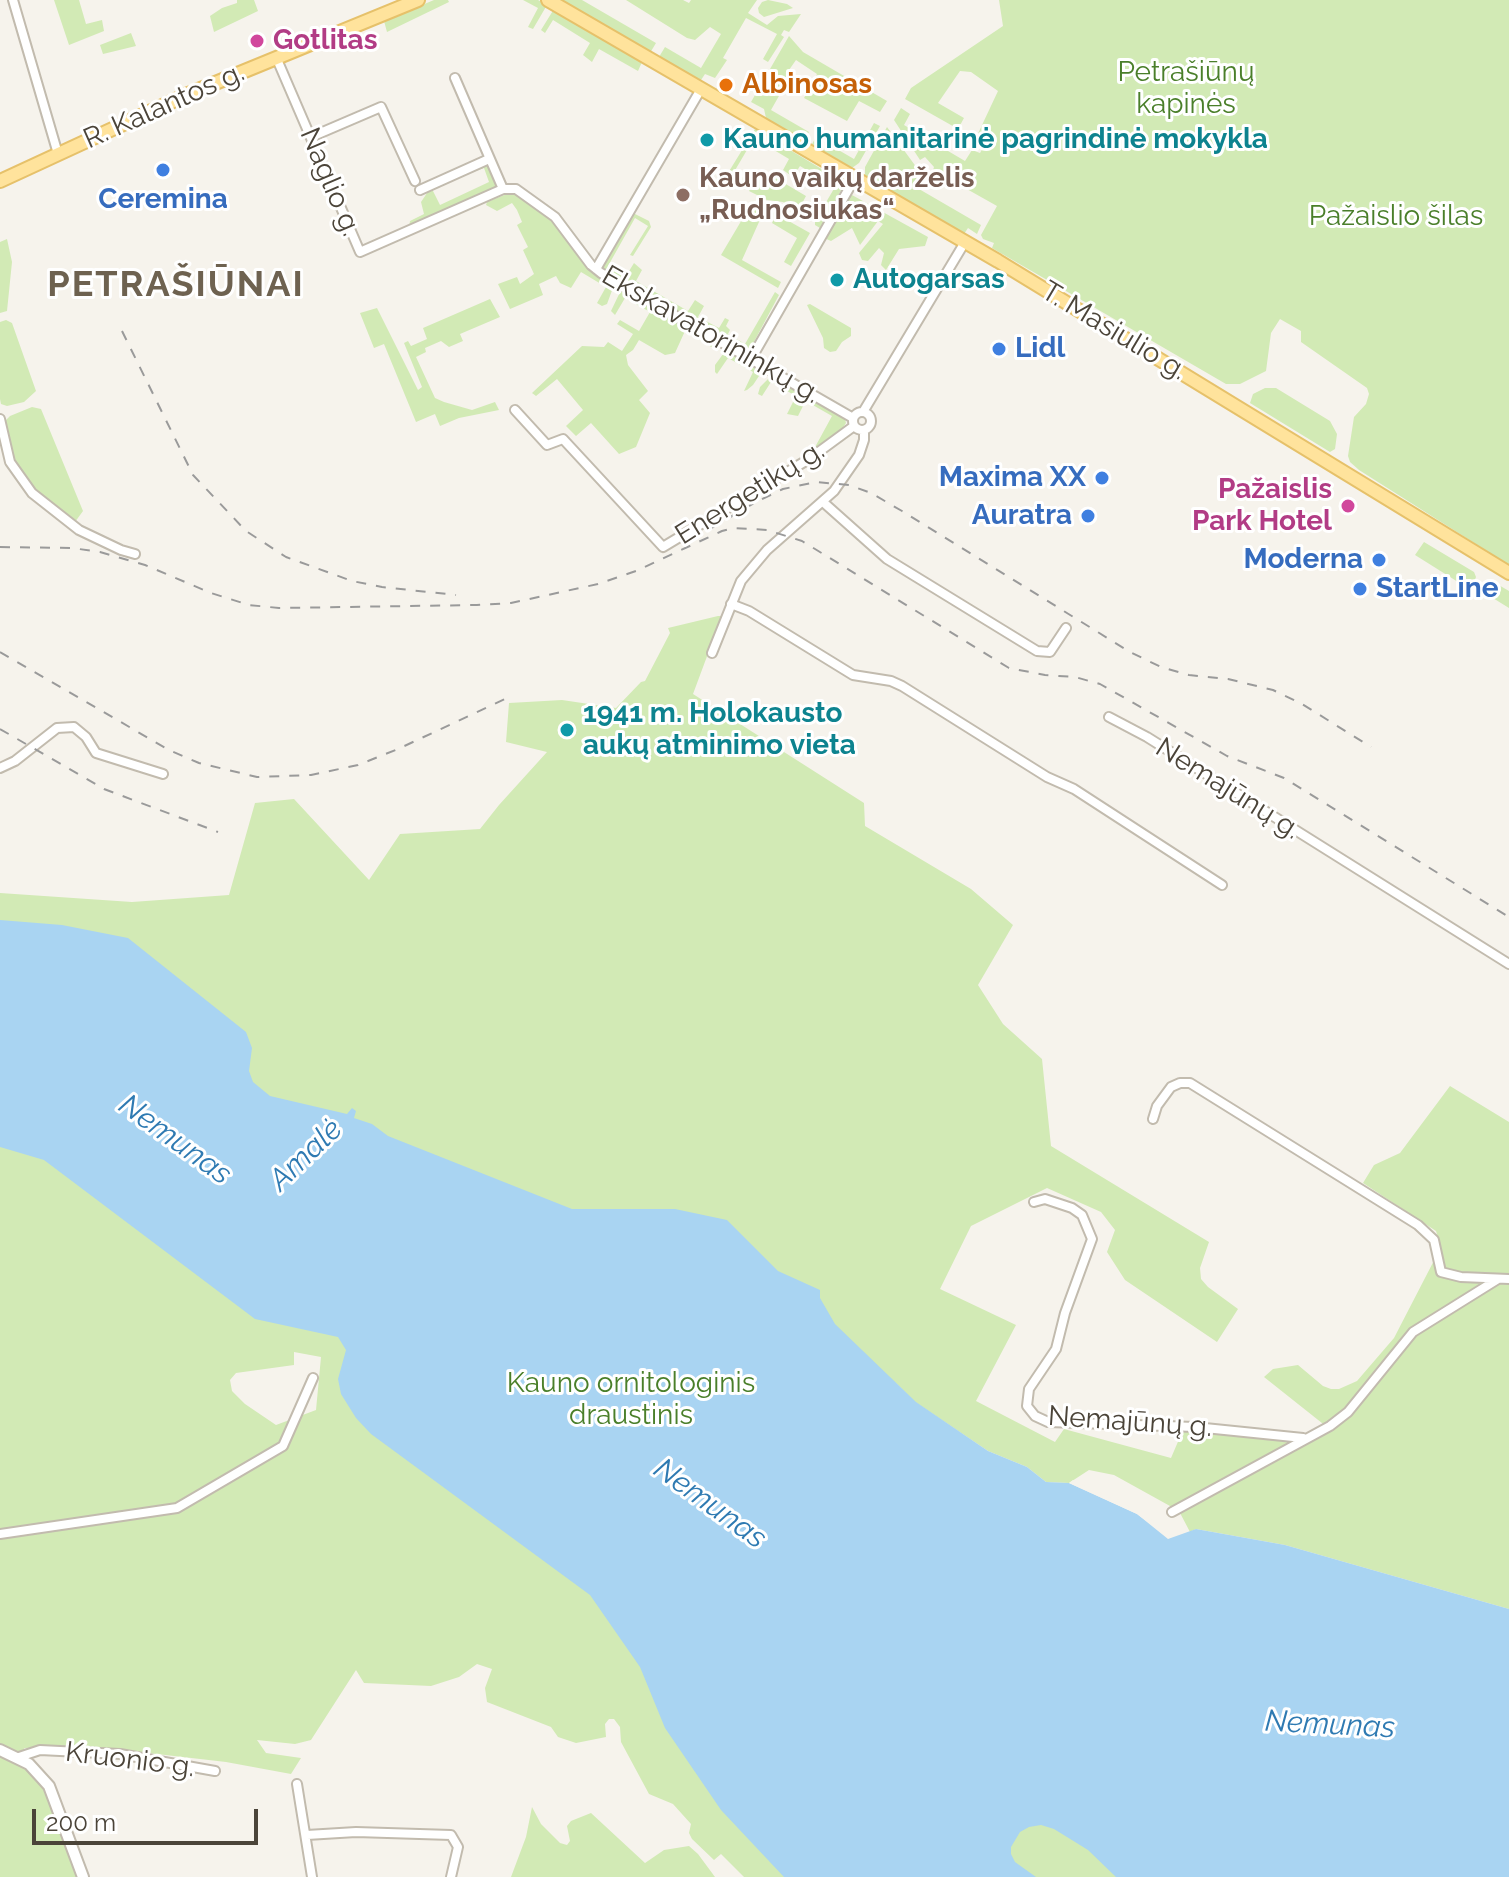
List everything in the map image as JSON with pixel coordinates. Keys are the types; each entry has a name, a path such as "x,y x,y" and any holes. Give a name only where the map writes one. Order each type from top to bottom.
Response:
{"main road":[{"name":"R. Kalantos g.","path":"0,181 161,106 418,0"},
{"name":"T. Masiulio g.","path":"548,0 965,242 1509,573"}],"street":[{"path":"13,0 58,154"},
{"name":"Naglio g.","path":"276,57 360,252 503,189"},
{"path":"455,78 503,189"},
{"path":"596,269 701,89"},
{"path":"311,137 381,107 418,185 489,159"},
{"path":"751,359 855,178"},
{"name":"Ekskavatorininkų g.","path":"503,189 516,189 555,217 596,269 854,422"},
{"path":"863,412 871,420 864,430 854,422 858,413 863,412 965,242"},
{"name":"Energetikų g.","path":"515,410 547,445 563,439 663,547 809,459 854,422"},
{"path":"0,419 10,462 32,493 79,530 135,554"},
{"name":"Energetikų g.","path":"712,653 741,581 758,559 823,502 859,455 864,430"},
{"path":"823,502 887,559 1037,651 1050,652 1066,628"},
{"path":"731,604 749,611 853,675 891,681 902,686 1047,777 1074,789 1222,885"},
{"name":"Nemajūnų g.","path":"1109,717 1147,737 1509,964"},
{"path":"0,768 9,765 57,728 74,727 86,737 96,753 163,774"},
{"path":"1153,1119 1157,1106 1171,1087 1190,1083 1418,1225 1434,1240 1441,1272 1461,1277 1509,1279"},
{"name":"Nemajūnų g.","path":"1034,1202 1045,1199 1072,1208 1082,1215 1092,1239 1065,1313 1056,1349 1029,1389 1027,1406 1035,1416 1048,1422 1195,1427 1303,1438"},
{"name":"Nemajūnų g.","path":"1172,1512 1330,1426 1348,1412 1421,1325 1498,1279"},
{"path":"0,1534 177,1508 283,1446 313,1378"},
{"name":"Kruonio g.","path":"0,1750 19,1757 40,1750 106,1753 215,1771"},
{"path":"19,1757 36,1771 52,1792 83,1877"},
{"path":"297,1784 312,1877"},
{"path":"307,1835 356,1832 451,1835 458,1847 451,1877"}],"green space":[{"path":"54,0 79,0 86,24 102,20 104,31 69,45"},
{"path":"237,0 254,0 258,11 214,32 210,16 237,3"},
{"path":"434,0 449,2 387,32 384,21"},
{"path":"523,0 538,0 547,5 533,29 528,27 538,8"},
{"path":"561,0 582,0 656,43 650,53"},
{"path":"626,0 683,0 689,3 691,0 757,0 748,13 767,25 778,16 801,14 789,32 784,30 781,35 784,37 768,62 763,59 777,34 746,18 715,78 705,74 701,80 659,57 665,47 701,68 721,34 710,27 695,40 687,38"},
{"path":"768,0 793,8 764,17 758,8"},
{"path":"999,0 1509,0 1509,565 1350,462 1348,456 1354,417 1366,404 1367,388 1301,342 1301,331 1280,319 1271,333 1266,371 1240,384 1226,384 992,248 994,243 983,239 981,235 997,206 933,170 934,167 925,157 920,160 894,120 901,108 910,114 904,125 965,161 972,150 980,153 984,146 975,140 998,91 971,72 960,71 938,103 964,118 958,129 905,99 911,88 1003,26"},
{"path":"554,9 642,62 638,71 599,49 592,62 583,55 590,43 553,20 545,33 541,30"},
{"path":"131,33 136,46 103,54 100,45"},
{"path":"789,36 803,52 887,101 880,112 859,101 847,121 804,98 817,74 796,60 771,110 809,132 804,140 766,118 764,109 751,102"},
{"path":"874,123 880,126 859,163 852,168 812,144 816,137 854,159"},
{"path":"887,127 925,179 919,189 981,225 977,234 968,228 964,234 865,176 865,167"},
{"path":"755,129 845,183 820,228 815,221 835,187 800,166 793,177 783,170 789,159 754,138 734,172 745,179 744,188 729,179 728,173"},
{"path":"486,164 497,185 495,189 409,228 410,221 424,214 421,202 431,187 440,205 489,182 484,168 473,172 472,169"},
{"path":"762,170 806,196 798,211 783,202 767,200 749,191"},
{"path":"512,192 521,195 548,216 592,272 614,285 607,304 602,306 597,303 606,287 581,272 571,288 560,283 556,276 539,284 543,295 510,309 498,284 517,277 520,284 534,274 523,250 528,247 517,225 522,222 512,203 497,211 486,205"},
{"path":"852,195 928,237 925,246 899,249 886,270 881,265 884,253 879,248 868,261 862,260 859,253 883,224 878,221 860,245 852,228 831,241 824,238 847,198"},
{"path":"753,201 810,233 791,266 784,262 797,238 772,223 774,219 763,213 742,260 781,282 778,288 721,255"},
{"path":"633,213 649,221 651,227 633,256 630,255 648,226 635,218 608,266 626,276 634,263 642,270 636,281 688,311 695,300 704,306 698,317 719,328 725,318 729,320 726,326 730,330 728,334 745,344 775,292 779,295 748,353 602,267"},
{"path":"7,239 12,262 7,311 0,313 0,242"},
{"path":"621,290 719,348 718,351 685,331 675,353 665,355 639,340 626,355 628,365 648,391 639,400 650,413 636,447 619,454 591,423 576,436 566,426 583,410 557,379 536,396 532,393 582,346 604,347 608,342 622,351 633,334 617,324 620,320 639,331 650,312 625,298 615,315 611,311"},
{"path":"490,299 500,317 460,334 463,341 449,347 441,341 425,348 426,352 416,357 435,398 472,410 495,402 499,410 459,418 440,426 435,414 416,422 384,344 374,348 360,313 377,308 418,390 422,387 404,343 408,341 411,346 427,339 423,328"},
{"path":"807,305 851,328 851,336 836,351 830,352 824,348 823,338"},
{"path":"6,320 12,323 36,391 24,402 7,406 1,404 0,399 0,322"},
{"path":"726,350 761,370 747,390 744,391 753,372 728,358 717,374 715,372 715,365"},
{"path":"771,376 808,396 798,416 787,414 796,396 771,382 762,396 758,394 760,387"},
{"path":"1265,388 1276,388 1330,421 1337,434 1335,449 1330,452 1250,403 1253,394"},
{"path":"814,400 845,419 846,423 840,432 814,449 832,416 811,404"},
{"path":"32,407 41,409 83,511 75,522 35,489 13,461 5,421"},
{"path":"1424,542 1474,572 1476,577 1472,587 1466,587 1415,555"},
{"path":"1497,584 1509,591 1509,608 1488,595"},
{"path":"722,616 693,694 864,803 865,826 971,889 1013,925 978,985 1003,1024 1042,1059 1051,1146 1209,1242 1200,1268 1201,1279 1238,1309 1217,1342 1125,1280 1107,1252 1115,1230 1101,1212 1047,1188 971,1226 940,1289 1016,1325 976,1401 1055,1442 1064,1429 1171,1458 1183,1430 1307,1442 1332,1431 1264,1377 1273,1369 1298,1365 1331,1389 1357,1381 1394,1338 1441,1247 1436,1231 1363,1183 1374,1165 1400,1153 1450,1086 1509,1122 1509,1609 1285,1545 1196,1529 1190,1532 1179,1511 1114,1475 1089,1470 1069,1483 1046,1482 1027,1467 988,1451 915,1402 895,1382 1322,1877 744,1877 721,1854 714,1860 692,1839 689,1833 691,1824 673,1804 649,1794 621,1742 620,1727 614,1719 609,1719 605,1724 606,1737 576,1743 558,1737 551,1727 487,1702 485,1688 492,1669 477,1664 459,1677 431,1686 364,1683 356,1670 311,1740 295,1744 257,1740 266,1753 301,1758 291,1774 226,1762 96,1747 24,1748 60,1823 78,1877 0,1877 0,893 132,902 229,895 255,803 294,799 369,880 400,834 480,829 547,752 506,742 509,703 562,700 616,708 645,681 670,633 668,628","holes":["294,1352 321,1357 316,1410 276,1425 232,1391 230,1380 236,1373 294,1365"]},
{"path":"532,1807 541,1824 560,1843 567,1845 570,1841 567,1826 571,1821 591,1813 645,1863 664,1850 689,1846 715,1877 511,1877 526,1837"}],"water":[{"name":"Kauno ornitologinis draustinis","path":"0,920 62,925 128,938 246,1032 252,1048 249,1071 253,1082 270,1096 347,1114 352,1108 356,1111 354,1118 372,1124 388,1136 572,1209 675,1209 727,1220 778,1271 820,1290 820,1298 835,1324 916,1402 988,1451 1027,1467 1046,1482 1069,1483 1137,1514 1168,1539 1196,1529 1285,1545 1509,1609 1509,1877 1116,1877 1088,1850 1054,1829 1041,1825 1020,1832 1011,1847 1015,1862 1036,1877 784,1877 721,1810 665,1728 640,1667 590,1595 371,1434 356,1418 341,1394 338,1379 346,1350 338,1337 255,1319 44,1160 0,1147"}],"pier":[{"path":"1073,1480 1139,1511 1162,1527 1159,1530 1137,1514 1069,1483"}],"railway":[{"path":"122,331 193,475 246,531 286,557 352,581 456,595"},
{"path":"710,529 783,489 816,482 849,485 871,493 902,511 1130,652 1161,667 1189,675 1228,679 1273,690 1302,704 1371,747"},
{"path":"0,547 72,548 100,552 145,565 211,593 249,605 279,608 477,605 511,603 598,584 636,571 722,531 734,528 767,530 802,541 1009,668 1075,677 1100,684 1227,756 1284,778 1509,917"},
{"path":"0,652 169,750 199,763 257,777 311,775 358,765 505,699"},
{"path":"0,729 104,789 218,832"}],"place":[{"name":"Gotlitas","path":"257,41"},
{"name":"Albinosas","path":"726,85"},
{"name":"Kauno humanitarinė pagrindinė mokykla","path":"707,140"},
{"name":"Ceremina","path":"163,170"},
{"name":"Kauno vaikų darželis „Rudnosiukas“","path":"683,195"},
{"name":"Autogarsas","path":"837,280"},
{"name":"Lidl","path":"999,349"},
{"name":"Maxima XX","path":"1102,478"},
{"name":"Pažaislis Park Hotel","path":"1348,506"},
{"name":"Auratra","path":"1088,516"},
{"name":"Moderna","path":"1379,560"},
{"name":"StartLine","path":"1360,589"},
{"name":"1941 m. Holokausto aukų atminimo vieta","path":"567,730"}],"district":[{"name":"PETRAŠIŪNAI","path":"176,285"}],"park label":[{"name":"Petrašiūnų kapinės","path":"1186,89"},
{"name":"Pažaislio šilas","path":"1396,217"}],"water label":[{"name":"Nemunas","path":"175,1140"},
{"name":"Amalė","path":"306,1155"},
{"name":"Nemunas","path":"710,1504"},
{"name":"Nemunas","path":"1330,1725"}]}
